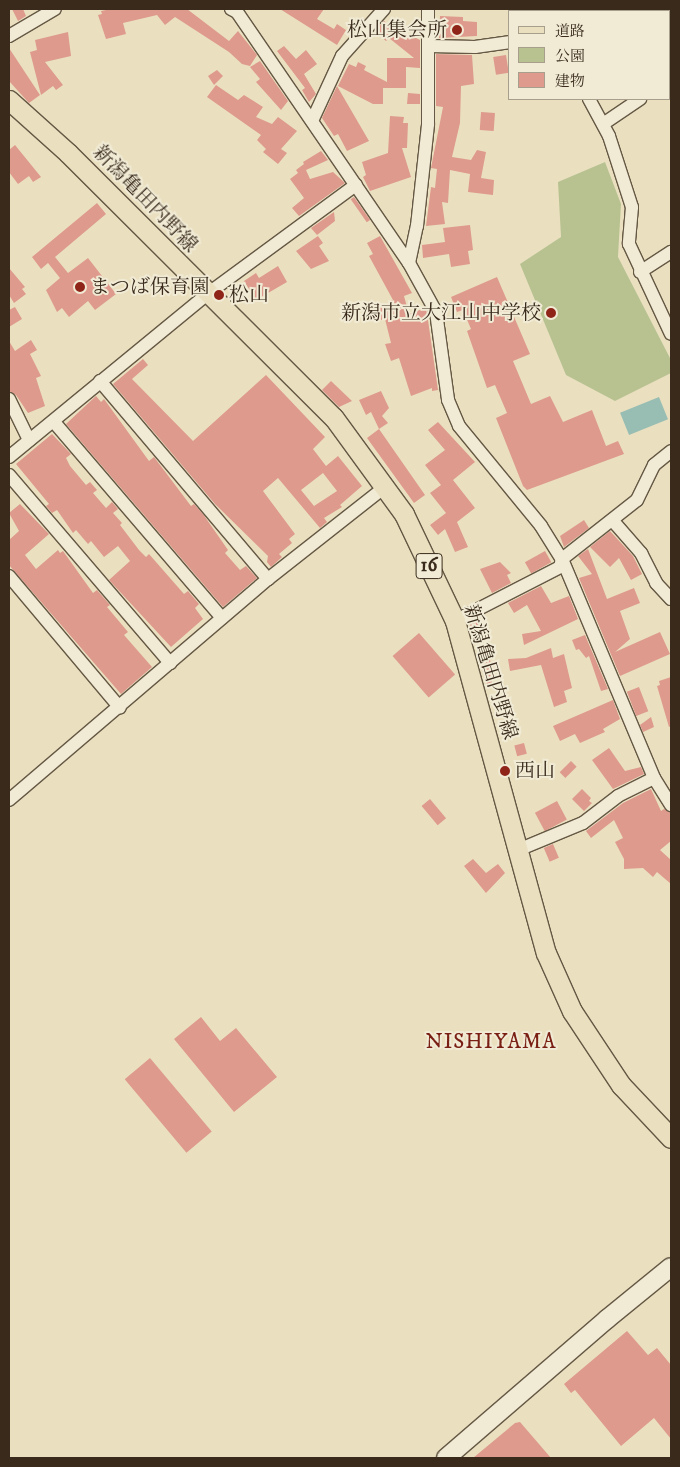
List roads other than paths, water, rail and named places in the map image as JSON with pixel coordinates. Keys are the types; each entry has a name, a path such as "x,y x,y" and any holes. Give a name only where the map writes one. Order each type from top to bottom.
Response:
{"main road":[{"name":"新潟亀田内野線","path":"9,100 68,153 206,294 334,418 404,514 454,621 546,953 572,1011 621,1085 671,1138"}],"street":[{"path":"9,36 30,14 55,9"},
{"path":"231,9 237,12 409,263 436,312 448,400 459,426 540,526 562,558 654,778 671,804"},
{"path":"312,121 342,56 384,9"},
{"path":"409,263 417,226 428,124 430,46 428,9"},
{"path":"430,46 475,47 508,42"},
{"path":"591,100 603,124 632,207 629,244 640,272 671,334"},
{"path":"603,124 639,100"},
{"path":"9,457 28,440 54,422 100,381 206,294 356,185"},
{"path":"640,272 671,252"},
{"path":"100,381 268,579"},
{"path":"9,399 28,440"},
{"path":"54,422 222,618"},
{"path":"454,621 560,567 562,558 613,521 637,500 654,466 671,452"},
{"path":"9,475 170,663"},
{"path":"9,800 120,708 268,579 385,486"},
{"path":"613,521 641,553 656,582 671,599"},
{"path":"9,576 120,708"},
{"path":"518,850 583,823 618,796 654,778"},
{"path":"446,1458 607,1319 671,1268"}],"water":[{"path":"659,397 668,419 629,435 620,413"}],"place":[{"name":"松山集会所","path":"457,30"},
{"name":"まつば保育園","path":"80,287"},
{"name":"松山","path":"219,295"},
{"name":"新潟市立大江山中学校","path":"551,313"},
{"name":"西山","path":"505,771"}],"district":[{"name":"NISHIYAMA","path":"491,1042"}]}
